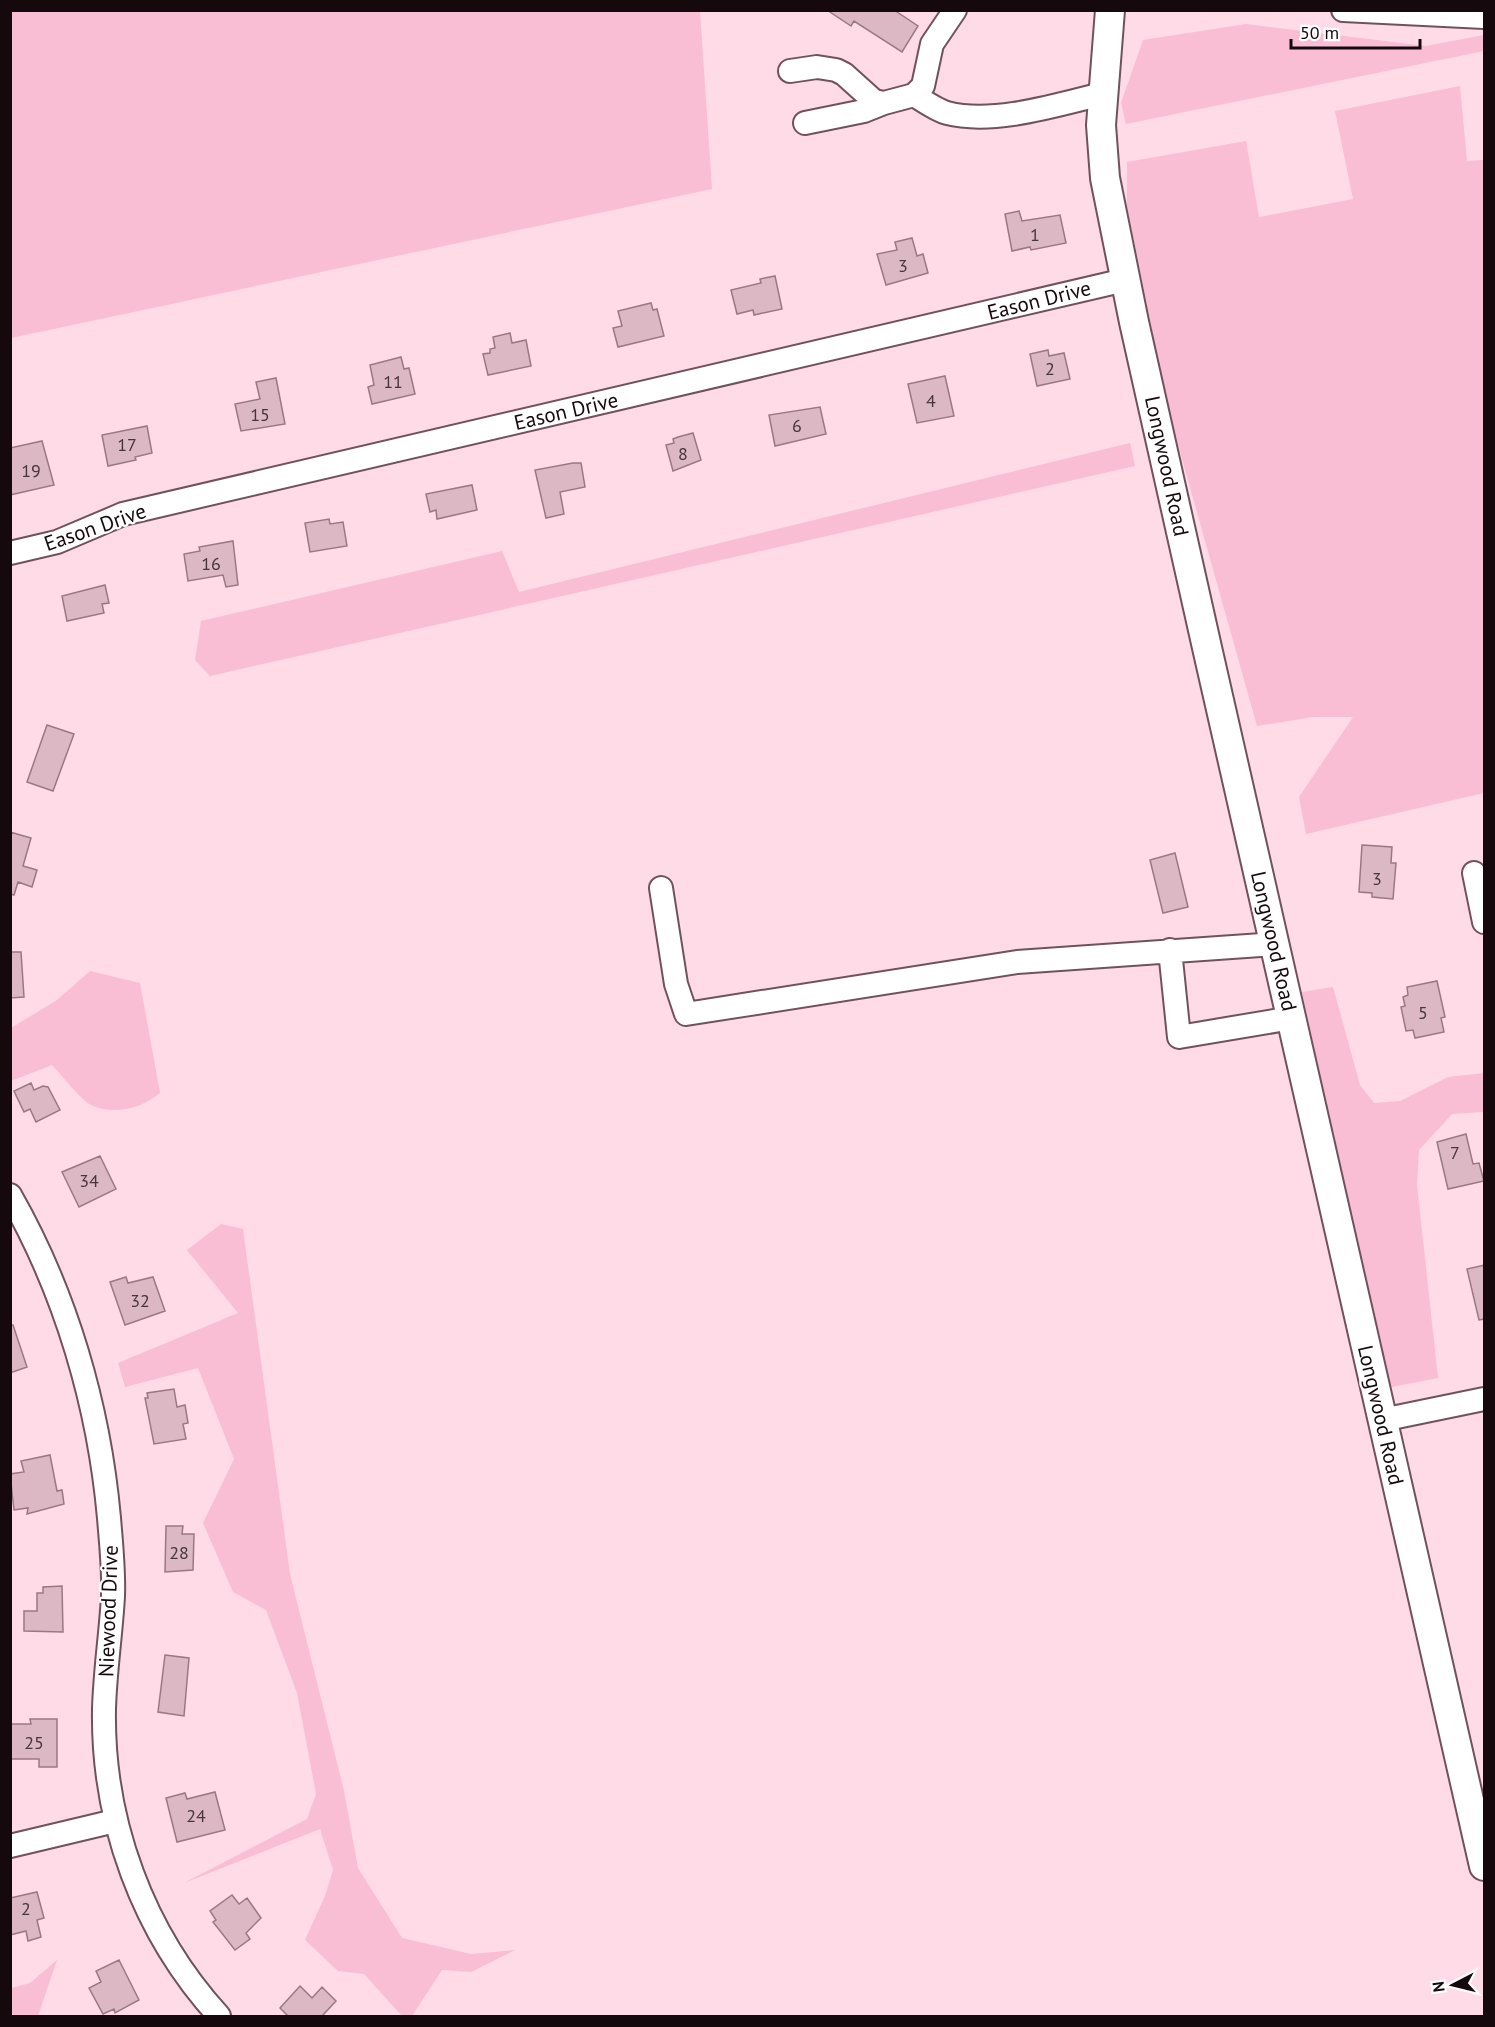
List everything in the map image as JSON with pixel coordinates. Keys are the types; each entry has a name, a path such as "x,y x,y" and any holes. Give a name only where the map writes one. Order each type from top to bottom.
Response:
{"main road":[{"name":"Longwood Road","path":"1110,10 1102,94 1101,139 1105,178 1125,280 1485,1866"}],"street":[{"path":"805,123 855,114 914,95 922,86 932,44 955,10"},
{"path":"1343,10 1485,17"},
{"path":"790,71 817,67 836,70 844,74 874,101 884,103"},
{"path":"914,95 945,112 972,115 1017,114 1102,94"},
{"name":"Eason Drive","path":"10,553 57,542 123,514 1125,280"},
{"path":"1474,873 1485,922"},
{"path":"661,888 676,984 686,1014 1017,962 1275,944"},
{"path":"1170,950 1179,1036 1292,1018"},
{"name":"Niewood Drive","path":"10,1195 66,1314 93,1414 109,1517 113,1593 104,1707 105,1750 115,1821 130,1867 155,1927 182,1970 219,2016"},
{"path":"1382,1420 1485,1399"},
{"path":"10,1846 115,1821"}],"shaded area":[{"path":"10,11 700,11 712,189 11,338"},
{"path":"1246,24 1426,46 1484,35 1484,51 1126,124 1121,103 1143,40"},
{"path":"1460,86 1467,161 1484,160 1484,793 1306,834 1299,797 1353,717 1313,717 1257,726 1168,409 1127,206 1127,162 1246,141 1259,217 1353,199 1335,111"},
{"path":"1130,443 1135,466 210,676 195,660 201,621 502,551 519,592"},
{"path":"90,971 140,983 160,1093 145,1103 120,1110 93,1106 77,1093 52,1065 11,1081 11,1028 57,1000"},
{"path":"1333,987 1360,1085 1374,1103 1400,1101 1448,1077 1484,1073 1484,1112 1452,1114 1419,1150 1417,1185 1438,1378 1387,1388 1302,992"},
{"path":"221,1224 243,1229 290,1574 344,1791 358,1868 402,1938 471,1954 515,1950 471,1972 442,1970 412,2016 402,2016 364,1974 338,1971 305,1940 325,1896 333,1870 320,1829 184,1883 307,1819 316,1794 297,1693 266,1610 233,1592 203,1523 234,1459 198,1368 125,1387 118,1363 238,1313 187,1250"},
{"path":"57,1960 38,2016 11,2016 11,1988 30,1983"}],"building":[{"path":"827,10 894,10 918,26 902,52 854,21 851,26"},
{"path":"1019,211 1022,221 1060,215 1066,243 1012,251 1005,214"},
{"path":"912,238 917,256 923,254 928,273 886,285 877,254 897,250 895,242"},
{"path":"775,276 782,309 754,315 753,310 737,314 731,290 761,283 760,279"},
{"path":"651,303 653,310 657,309 664,336 618,347 613,328 622,326 618,311"},
{"path":"510,333 512,343 526,340 531,366 488,375 483,354 490,353 490,349 495,348 493,337"},
{"path":"1048,350 1049,356 1064,353 1070,379 1037,386 1030,354"},
{"path":"401,357 404,369 409,368 415,394 372,404 368,387 374,385 370,365"},
{"path":"945,376 954,416 917,423 908,384"},
{"path":"276,378 285,424 241,431 235,404 260,399 256,382"},
{"path":"820,407 826,434 775,446 769,415"},
{"path":"147,426 152,453 135,457 136,460 108,466 102,435"},
{"path":"693,433 701,460 673,471 666,445 674,443 673,439"},
{"path":"42,441 54,485 10,495 10,448"},
{"path":"581,463 585,487 560,492 564,514 546,518 535,470"},
{"path":"472,485 477,510 437,519 436,510 430,512 426,494"},
{"path":"329,519 330,524 343,522 347,546 310,552 305,523"},
{"path":"233,541 238,585 226,587 223,575 188,581 184,554 200,551 199,547"},
{"path":"105,585 109,603 102,604 104,613 67,621 62,596"},
{"path":"47,725 74,734 53,791 27,782"},
{"path":"10,832 31,838 23,866 37,870 32,887 18,882 14,895 10,894"},
{"path":"1362,845 1392,847 1391,863 1396,863 1393,899 1372,897 1372,893 1359,892"},
{"path":"1175,853 1188,907 1163,913 1150,860"},
{"path":"10,952 21,952 24,997 10,998"},
{"path":"1437,981 1445,1017 1441,1018 1444,1032 1415,1038 1413,1030 1406,1031 1401,1007 1405,1006 1403,997 1408,995 1407,987"},
{"path":"31,1083 34,1090 43,1086 48,1087 60,1110 36,1122 30,1109 24,1112 14,1091"},
{"path":"1466,1134 1473,1164 1479,1163 1484,1181 1448,1189 1437,1142"},
{"path":"100,1156 116,1189 79,1207 62,1172"},
{"path":"1485,1265 1485,1319 1479,1320 1467,1269"},
{"path":"126,1277 128,1283 153,1277 165,1311 125,1325 110,1282"},
{"path":"10,1325 13,1325 27,1367 10,1373"},
{"path":"174,1389 177,1407 185,1405 188,1423 183,1424 186,1439 154,1444 145,1398 148,1398 147,1393"},
{"path":"50,1455 57,1491 62,1490 64,1504 27,1514 28,1508 14,1510 10,1474 24,1472 21,1461"},
{"path":"166,1526 183,1526 182,1534 194,1534 193,1570 165,1572"},
{"path":"62,1586 63,1632 24,1631 24,1611 37,1611 37,1593 43,1593 43,1587"},
{"path":"165,1655 189,1658 184,1716 158,1712"},
{"path":"30,1719 57,1719 57,1767 39,1767 39,1759 10,1759 10,1724 31,1724"},
{"path":"215,1792 225,1830 177,1842 166,1798 185,1793 187,1799"},
{"path":"37,1892 44,1918 37,1920 41,1937 28,1941 26,1931 10,1935 10,1898"},
{"path":"232,1895 239,1904 247,1898 261,1918 246,1933 250,1939 235,1950 213,1922 216,1920 210,1911"},
{"path":"119,1960 139,2000 115,2013 114,2009 103,2014 89,1988 101,1982 96,1971"},
{"path":"300,1986 312,1998 322,1987 336,2001 322,2016 288,2016 280,2008"}]}
